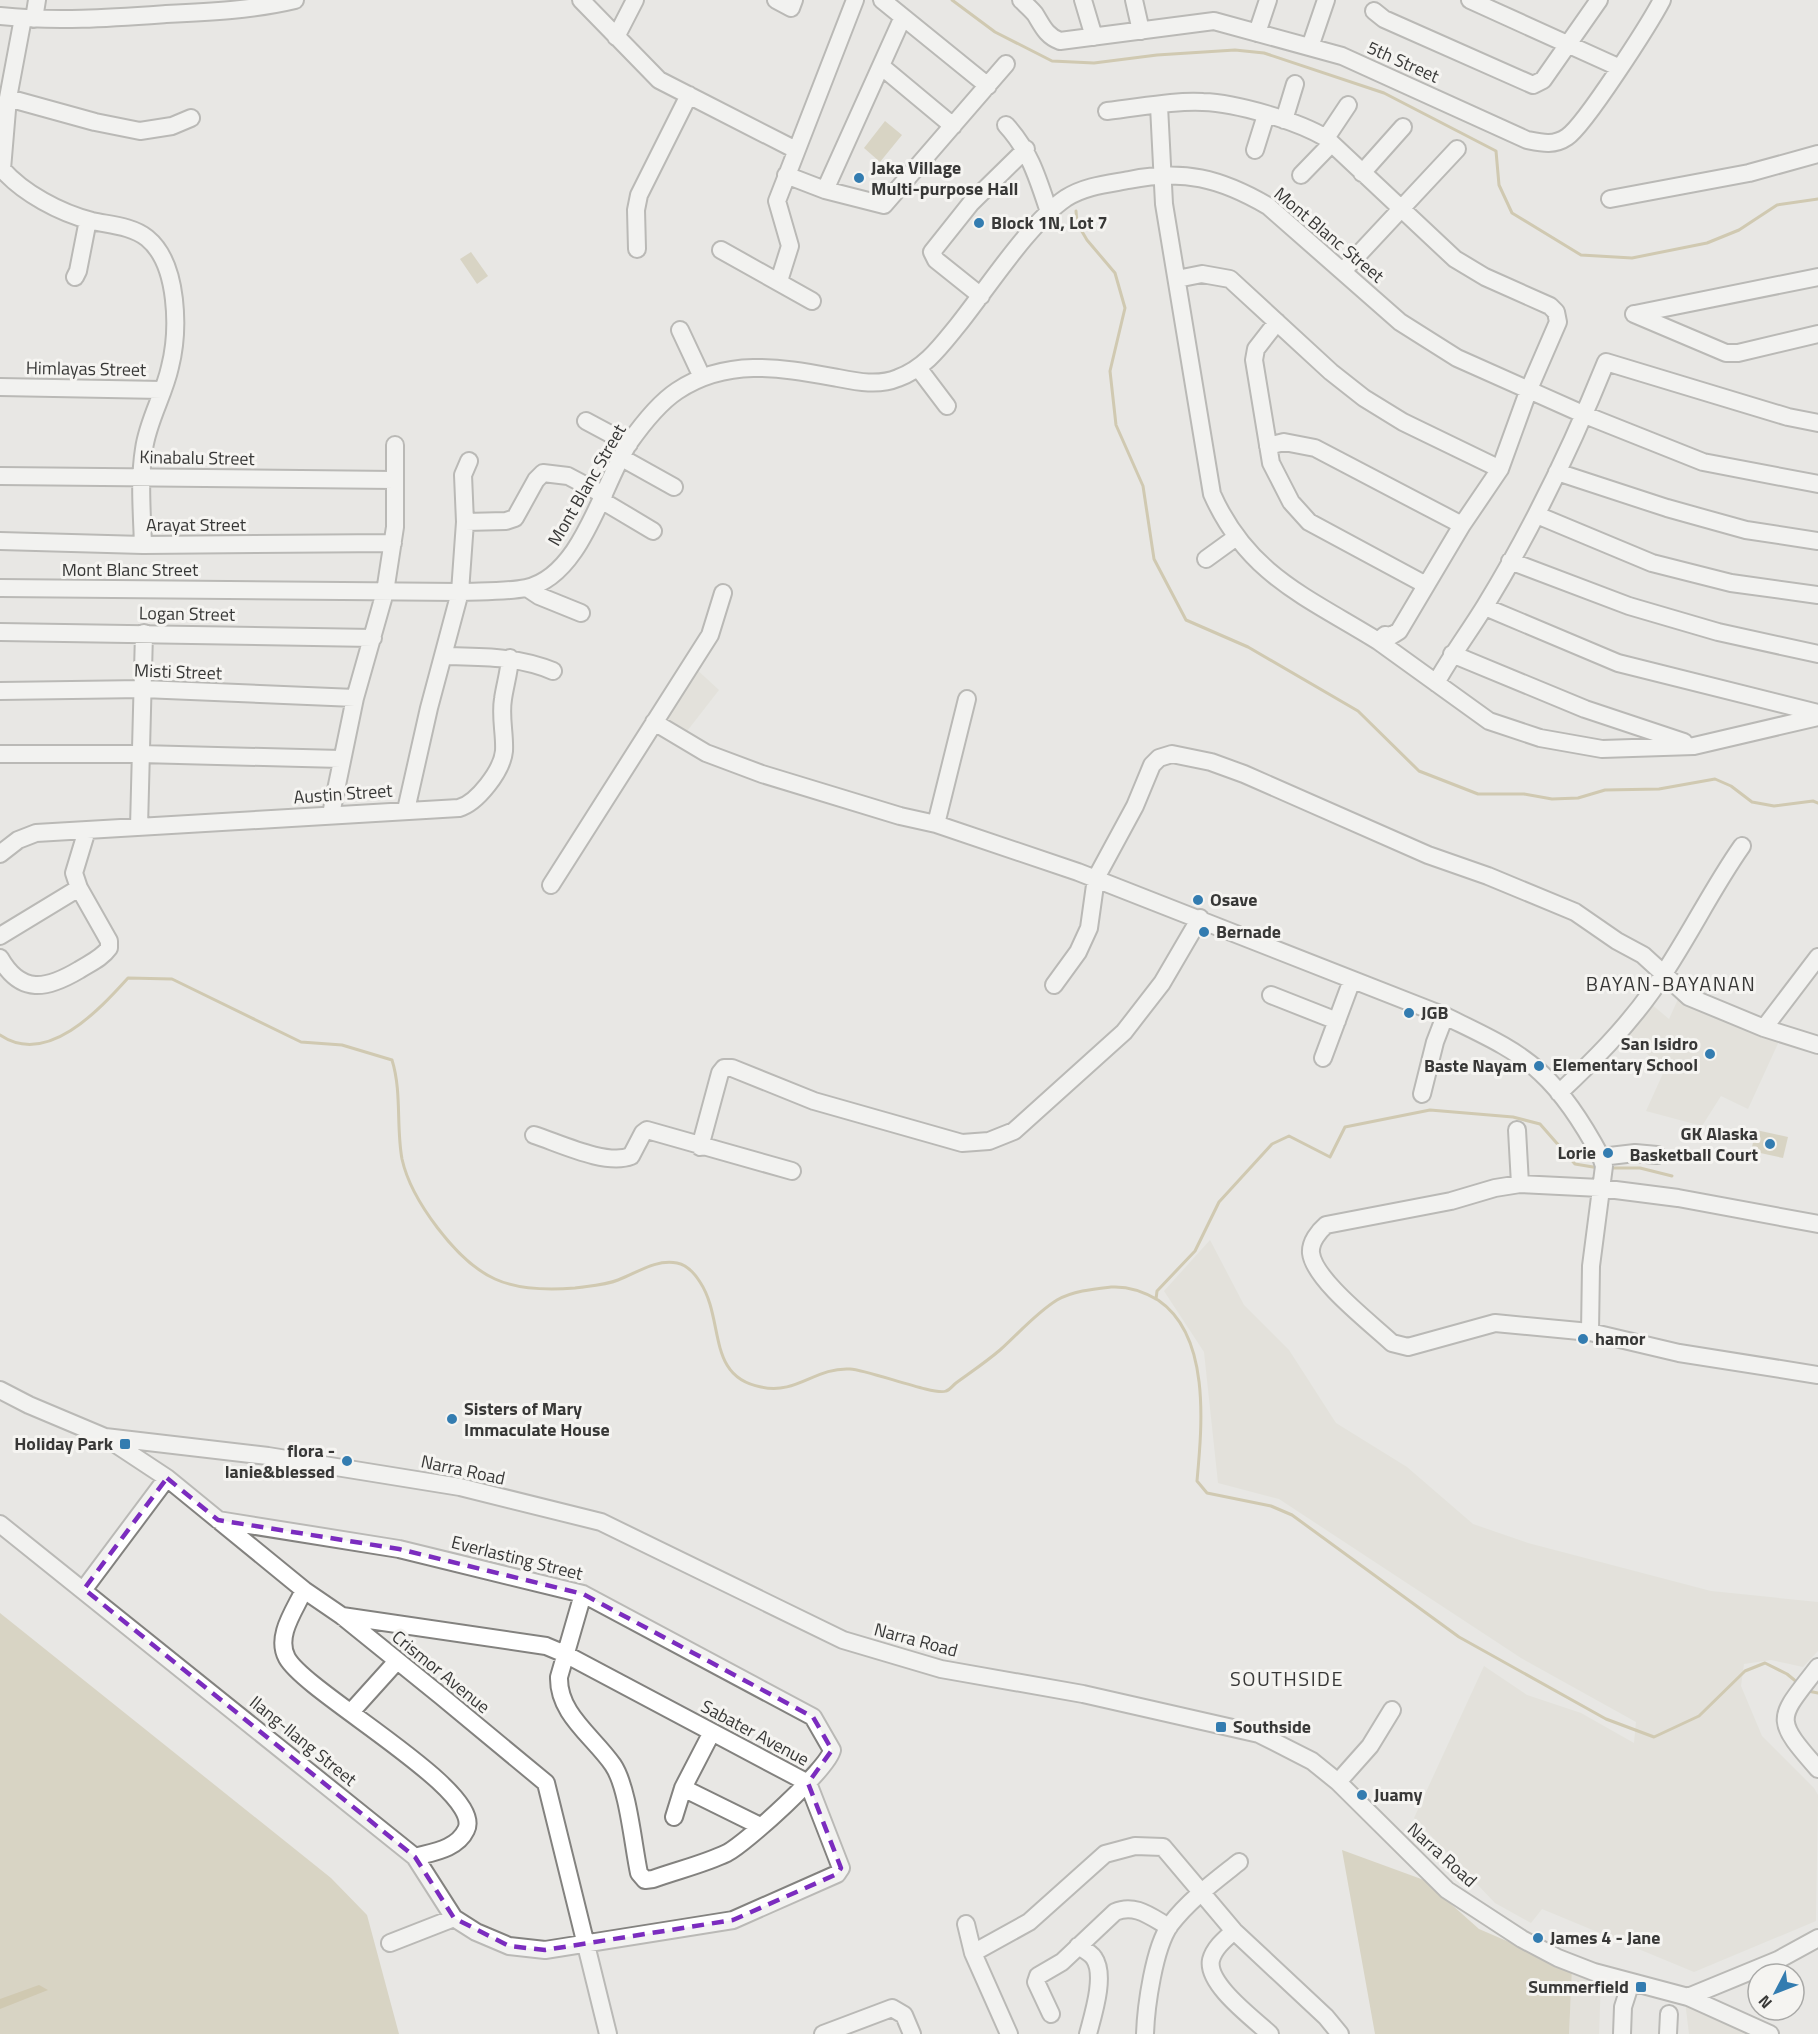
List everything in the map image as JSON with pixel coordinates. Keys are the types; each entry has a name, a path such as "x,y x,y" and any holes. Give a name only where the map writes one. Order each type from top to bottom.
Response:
{"street":[{"name":"Himlayas Street","path":"0,387 162,390 170,368 175,316 168,270 160,251 135,230 88,220 23,189 1,173 8,98 28,19 37,0"},
{"path":"0,16 28,19 96,19 218,12 268,7 295,0"},
{"path":"581,0 658,80 796,150"},
{"path":"616,37 635,0"},
{"path":"776,0 791,8 794,0"},
{"path":"779,281 790,246 777,201 855,0"},
{"path":"882,0 902,19 988,86"},
{"path":"1021,0 1033,7"},
{"path":"1083,0 1094,37"},
{"path":"1134,0 1141,31"},
{"path":"1257,33 1268,0"},
{"path":"1310,46 1326,0"},
{"path":"1470,0 1618,67"},
{"path":"1374,8 1384,19 1533,85 1543,80 1599,0"},
{"name":"5th Street","path":"1033,7 1039,25 1053,38 1060,41 1214,21 1310,46 1342,56 1527,140 1545,144 1568,136 1618,67 1662,0"},
{"path":"825,190 902,19"},
{"path":"786,175 825,190 884,205 1006,64"},
{"path":"881,66 953,126"},
{"path":"1284,120 1295,84"},
{"path":"637,249 636,210 639,195 689,95"},
{"path":"8,98 130,130 157,130 191,118"},
{"path":"1107,111 1203,102 1266,115 1310,128 1329,141 1455,259 1485,277 1550,306 1556,312 1558,322 1529,389 1500,469 1462,525 1399,631 1378,641"},
{"path":"1301,175 1329,141 1348,105"},
{"path":"1159,106 1160,174 1207,474 1212,494 1235,538 1257,562 1278,579 1378,641 1490,721 1540,738 1602,749 1694,746 1818,715"},
{"path":"1255,150 1266,115"},
{"path":"1006,125 1026,149 1049,212"},
{"path":"1362,173 1403,127"},
{"path":"981,296 936,260 932,252 971,203 1026,149"},
{"path":"1342,271 1457,149"},
{"path":"1610,199 1749,173 1818,154"},
{"name":"Mont Blanc Street","path":"0,588 460,592 527,588 551,575 570,558 625,451 675,392 702,377 737,368 774,367 861,382 896,380 919,369 938,351 1049,212 1067,198 1088,188 1160,174 1196,176 1248,195 1285,219 1400,322 1425,340 1457,358 1585,415 1703,462 1818,484"},
{"path":"75,277 88,220"},
{"path":"721,250 812,301"},
{"path":"1177,279 1202,274 1230,279 1364,398 1403,422 1500,469"},
{"path":"1818,277 1634,314 1726,352 1738,353 1818,334"},
{"path":"1277,322 1256,349 1254,360 1271,463 1281,485 1309,522 1426,585"},
{"path":"680,330 702,377"},
{"path":"1436,683 1452,654 1485,607 1537,515 1585,415 1606,362 1788,417 1818,423"},
{"path":"919,369 947,405"},
{"path":"143,544 141,477 149,428 162,390"},
{"path":"586,421 674,487"},
{"path":"1268,446 1284,442 1315,448 1462,525"},
{"path":"331,814 355,698 386,592 393,543 395,445"},
{"path":"406,810 460,592 465,522 463,475 469,461"},
{"path":"1557,472 1666,508 1746,530 1818,541"},
{"path":"465,522 506,521 515,518 536,480 543,473 568,476 653,531"},
{"name":"Kinabalu Street","path":"0,476 393,480"},
{"path":"1537,515 1652,562 1731,583 1818,595"},
{"path":"1206,560 1235,538"},
{"name":"Arayat Street","path":"0,541 143,544 393,543"},
{"path":"1510,561 1629,606 1718,632 1818,654"},
{"path":"527,588 539,596 581,613"},
{"path":"551,885 710,635 723,593"},
{"path":"1485,607 1618,663 1818,715"},
{"name":"Logan Street","path":"0,632 373,638"},
{"path":"139,827 144,633"},
{"path":"1452,654 1585,709 1694,746"},
{"path":"444,656 510,657 553,671"},
{"name":"Austin Street","path":"0,854 24,836 331,814 459,808 478,798 503,756 503,698 509,677 510,657"},
{"name":"Misti Street","path":"0,691 143,689 355,698"},
{"path":"936,824 967,699"},
{"path":"654,722 706,753 762,774 936,824 1096,879 1200,918 1445,1016 1512,1052 1541,1073 1559,1093 1602,1170 1591,1266 1590,1332"},
{"path":"0,754 140,754 341,759"},
{"path":"1054,985 1078,952 1089,928 1096,879 1135,806 1152,765 1159,758 1172,754 1192,756 1244,774 1428,855 1488,876 1575,912 1623,945 1643,955 1689,998 1764,1028 1818,1045"},
{"path":"0,958 15,978 25,984 49,985 59,982 106,953 109,941 79,888 75,866 87,830"},
{"path":"1559,1093 1619,1035 1663,975 1707,898 1742,846"},
{"path":"0,936 79,888"},
{"path":"700,1147 720,1073 724,1068 732,1068 814,1101 962,1143 989,1142 1014,1131 1124,1032 1162,983 1200,918"},
{"path":"1764,1028 1818,957"},
{"path":"1323,1058 1352,980"},
{"path":"1271,995 1336,1021"},
{"path":"1422,1094 1435,1042 1445,1016"},
{"path":"534,1135 604,1158 621,1160 631,1156 643,1133 647,1130 700,1147 792,1171"},
{"path":"1517,1130 1520,1184"},
{"path":"1657,1155 1635,1153 1602,1170 1520,1184 1451,1201 1326,1225 1314,1239 1311,1254 1318,1269 1333,1287 1392,1343 1399,1346 1408,1347 1494,1323 1590,1332 1679,1353 1818,1375"},
{"path":"1602,1170 1692,1200 1818,1224"},
{"name":"Narra Road","path":"0,1390 29,1405 105,1437 268,1456 460,1486 601,1522 843,1640 941,1669 1083,1694 1259,1734 1312,1761 1338,1782 1447,1890 1490,1920 1558,1958 1631,1982 1688,1997 1770,2034"},
{"name":"Crismor Avenue","path":"105,1437 167,1478 304,1590 342,1616 546,1783 608,2034"},
{"path":"84,1589 167,1478"},
{"name":"Everlasting Street","path":"218,1520 399,1549 583,1594 813,1717 832,1750 831,1757 808,1783"},
{"name":"Ilang-Ilang Street","path":"0,1524 84,1589 415,1857 454,1918 476,1932 510,1946 545,1950 586,1944"},
{"path":"304,1590 282,1638 287,1658 307,1680 405,1753 466,1811 468,1823 466,1832 451,1846 415,1857"},
{"path":"583,1594 559,1683 563,1704 614,1767 626,1806 639,1873 645,1880 729,1852 808,1783"},
{"name":"Sabater Avenue","path":"342,1616 546,1646 808,1783 841,1868 832,1879 733,1920 586,1944"},
{"path":"351,1712 397,1661"},
{"path":"1818,1666 1788,1706 1786,1729 1818,1769"},
{"path":"1338,1782 1370,1746 1392,1710"},
{"path":"674,1817 683,1788 712,1732"},
{"path":"683,1788 760,1826"},
{"path":"973,1953 1029,1922 1105,1854 1135,1846 1163,1847 1234,1931 1326,2017 1340,2034"},
{"path":"1145,2034 1150,1983 1169,1927 1202,1892 1239,1862"},
{"path":"1051,2014 1035,1982 1038,1976 1062,1962 1115,1912 1125,1908 1134,1908 1169,1927"},
{"path":"390,1943 454,1918"},
{"path":"966,1924 973,1953 1009,2034"},
{"path":"1234,1931 1220,1943 1211,1960 1211,1984 1270,2034"},
{"path":"1688,1997 1778,1960 1818,1938"},
{"path":"1078,1946 1094,1957 1098,1971 1097,2000 1088,2034"},
{"path":"1622,2034 1623,2007 1631,1982"},
{"path":"824,2034 841,2030 892,2008 904,2015 912,2034"},
{"path":"1668,2034 1670,2014"}],"highlighted area":[{"path":"167,1478 218,1520 399,1549 583,1594 813,1717 832,1750 808,1783 841,1868 837,1874 733,1920 545,1950 509,1946 454,1918 415,1857 84,1589"}],"shaded area":[{"path":"885,121 902,135 880,162 864,148"},
{"path":"471,252 488,276 477,284 460,259"},
{"path":"694,667 719,690 684,735 661,720"},
{"name":"San Isidro Elementary School","path":"1679,997 1780,1039 1748,1109 1721,1096 1702,1126 1646,1111 1665,1069 1626,1036 1650,1003 1669,1019"},
{"name":"GK Alaska Basketball Court","path":"1756,1130 1788,1137 1783,1158 1751,1151"},
{"path":"1210,1240 1244,1305 1289,1350 1336,1423 1407,1467 1473,1524 1528,1543 1711,1591 1818,1602 1818,1651 1803,1667 1771,1660 1744,1664 1741,1686 1762,1736 1814,1788 1818,1795 1816,1921 1694,1972 1542,1909 1531,1923 1495,1903 1414,1818 1484,1666 1527,1695 1581,1713 1634,1743 1636,1722 1521,1658 1279,1499 1218,1483 1204,1352 1164,1291"},
{"path":"0,1613 331,1878 367,1915 399,2034 0,2034"},
{"path":"1342,1850 1424,1880 1479,1929 1572,1969 1569,2034 1375,2034"},
{"path":"1572,1969 1601,1979 1599,2034 1569,2034"},
{"path":"39,1985 48,1990 0,2009 0,1999"},
{"path":"1685,2001 1710,2004 1746,2020 1746,2022 1751,2022 1779,2034 1689,2034"}],"waterway":[{"path":"952,0 995,32 1052,61 1094,63 1157,55 1235,50 1264,53 1384,93 1496,151 1499,185 1512,213 1581,255 1632,258 1707,243 1739,230 1777,205 1818,199"},
{"path":"1076,211 1077,223 1087,240 1115,273 1125,308 1110,371 1116,425 1143,486 1154,559 1186,620 1248,647 1358,711 1419,771 1478,794 1524,794 1552,799 1578,798 1605,790 1659,789 1715,779 1731,786 1752,802 1774,806 1813,801 1818,803"},
{"path":"0,1035 18,1043 36,1044 54,1039 87,1019 128,978 172,979 301,1042 342,1045 392,1060 397,1084 400,1147 407,1175 425,1211 466,1259 480,1271 504,1283 545,1289 603,1284 661,1263 681,1264 696,1276 708,1297 719,1345 732,1372 744,1381 761,1387 785,1387 826,1372 850,1369 929,1390 946,1391 995,1354 1034,1317 1057,1300 1076,1292 1111,1287 1123,1287 1141,1292 1158,1300 1175,1316 1187,1336 1195,1359 1201,1409 1197,1481 1207,1493 1271,1506 1292,1515 1459,1637 1606,1719 1654,1737 1699,1716 1745,1671 1765,1663 1787,1674 1798,1683"},
{"path":"1156,1299 1157,1291 1195,1251 1219,1202 1272,1144 1289,1136 1330,1157 1345,1127 1430,1110 1513,1117 1540,1124 1575,1164 1599,1168"},
{"path":"1609,1168 1640,1168 1672,1176"},
{"path":"1808,1691 1818,1693"}],"place":[{"name":"Jaka Village Multi-purpose Hall","path":"859,178"},
{"name":"Block 1N, Lot 7","path":"979,223"},
{"name":"Osave","path":"1198,900"},
{"name":"Bernade","path":"1204,932"},
{"name":"JGB","path":"1409,1013"},
{"name":"San Isidro Elementary School","path":"1710,1054"},
{"name":"Baste Nayam","path":"1539,1066"},
{"name":"GK Alaska Basketball Court","path":"1770,1144"},
{"name":"Lorie","path":"1608,1153"},
{"name":"hamor","path":"1583,1339"},
{"name":"Sisters of Mary Immaculate House","path":"452,1419"},
{"name":"Holiday Park","path":"125,1444"},
{"name":"flora - lanie&blessed","path":"347,1461"},
{"name":"Southside","path":"1221,1727"},
{"name":"Juamy","path":"1362,1795"},
{"name":"James 4 - Jane","path":"1538,1938"},
{"name":"Summerfield","path":"1641,1987"}],"district":[{"name":"BAYAN-BAYANAN","path":"1671,984"},
{"name":"SOUTHSIDE","path":"1287,1679"}]}
